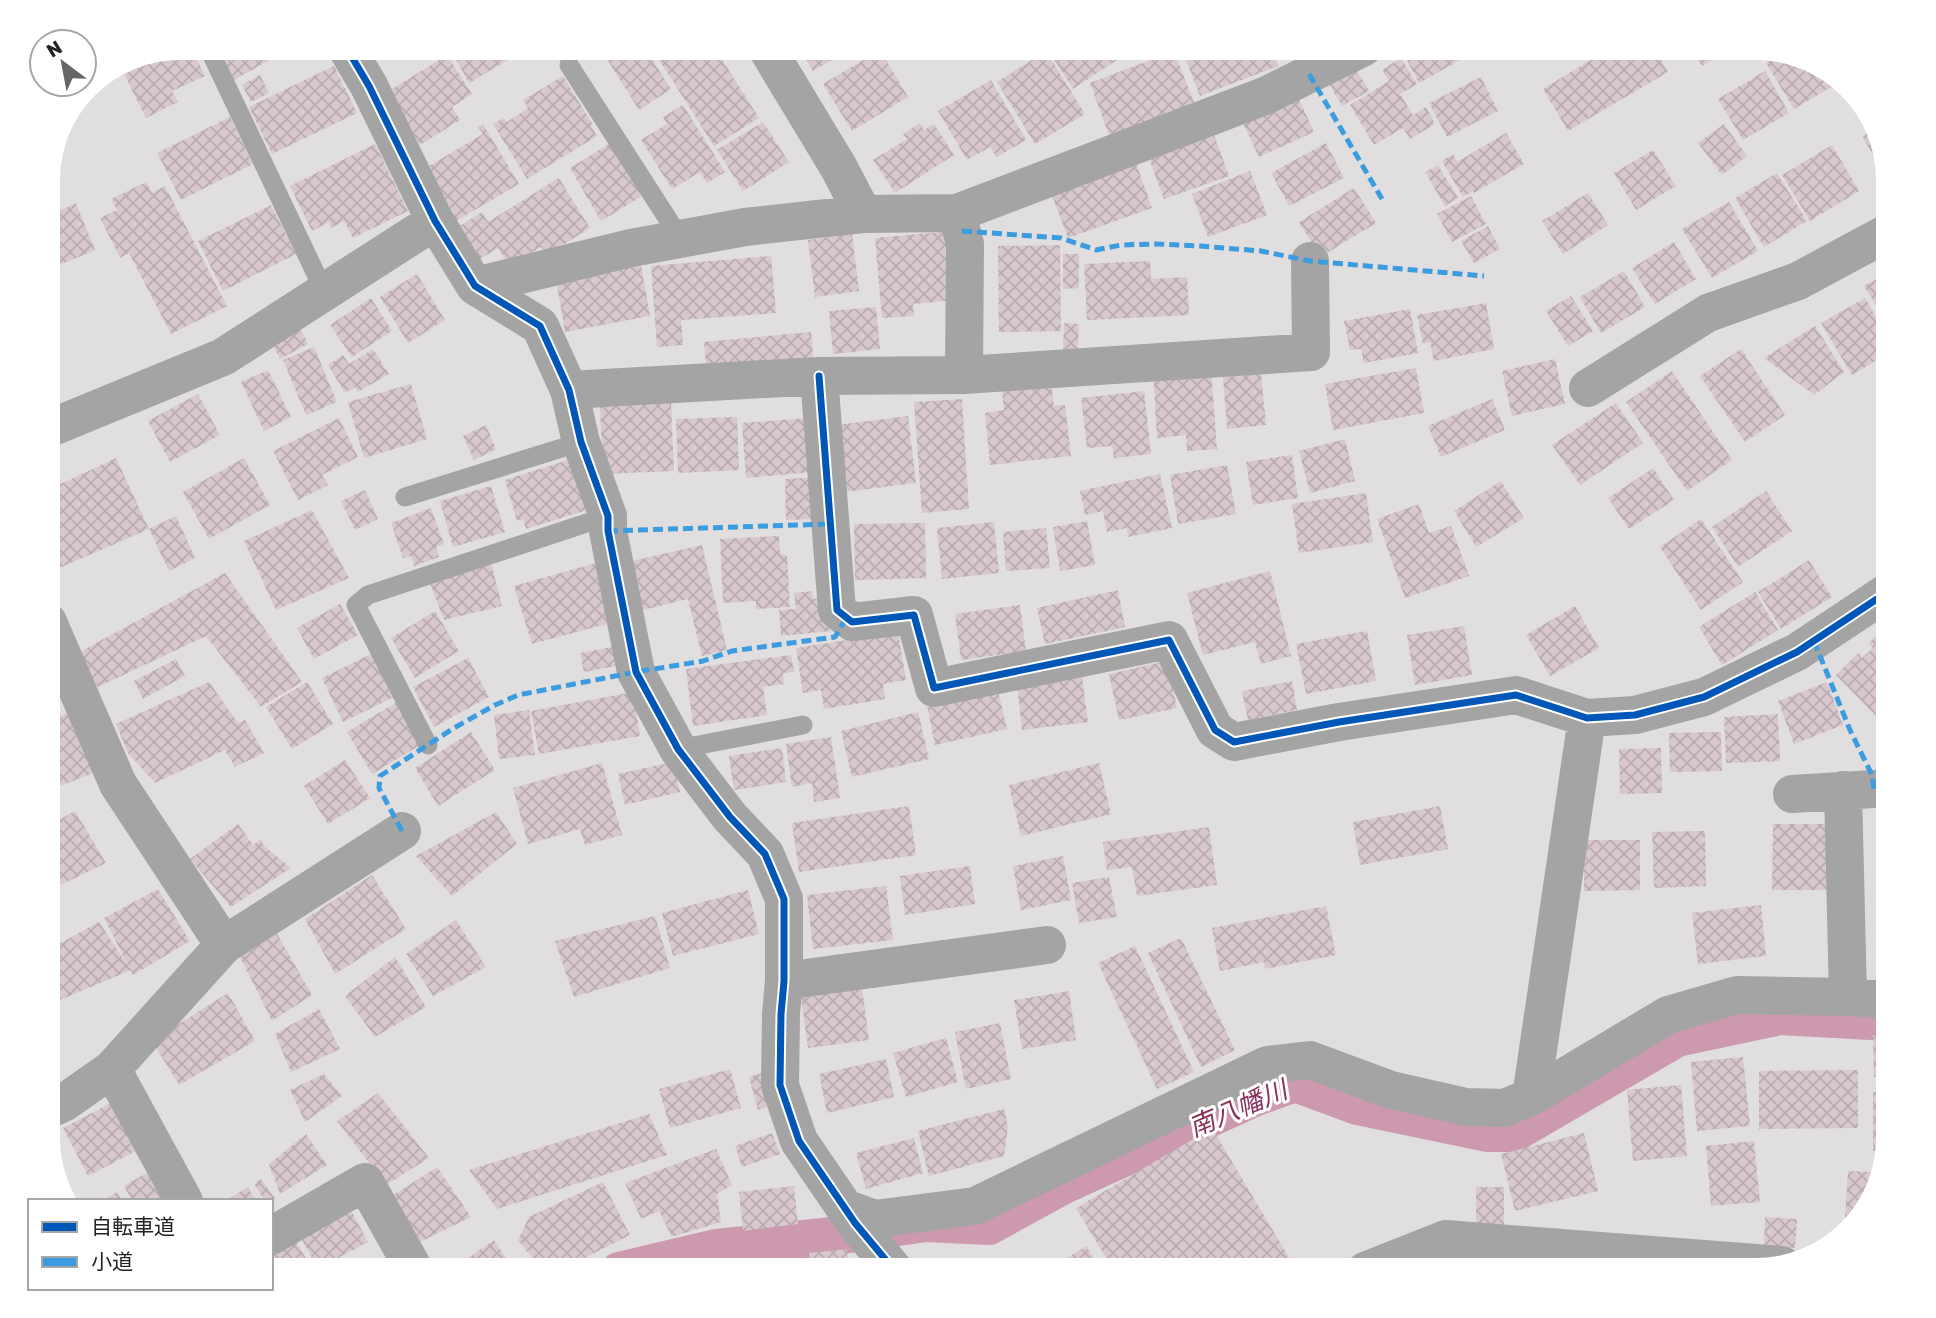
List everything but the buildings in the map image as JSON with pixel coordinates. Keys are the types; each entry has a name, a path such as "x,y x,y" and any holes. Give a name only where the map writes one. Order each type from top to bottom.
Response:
{"street":[{"path":"354,60 435,221 475,286 540,326 569,390 581,442 608,516 608,531 635,669 678,749 730,817 765,854 784,899 780,1085 799,1141 868,1237"},
{"path":"774,60 839,168 863,214"},
{"path":"475,286 631,248 745,227 863,214 957,214 1266,95 1337,60"},
{"path":"957,214 965,244 964,375"},
{"path":"60,416 223,357 435,221"},
{"path":"1588,388 1708,313 1798,281 1876,239"},
{"path":"569,390 819,376 964,375 1311,352 1310,261"},
{"path":"819,376 837,610 852,622 914,615 934,688 1169,640 1215,730 1234,742 1339,722 1516,695 1587,718 1635,715 1704,697 1814,642 1876,600"},
{"path":"60,650 118,785 225,945"},
{"path":"1531,1097 1587,718"},
{"path":"1792,794 1858,790 1848,997"},
{"path":"60,1104 112,1069 225,945 402,831"},
{"path":"784,981 1047,945"},
{"path":"868,1237 875,1219 975,1206 1267,1065 1310,1060 1391,1090 1466,1107 1504,1108 1531,1097 1668,1015 1737,995 1876,999"},
{"path":"112,1069 183,1199"},
{"path":"273,1235 365,1182 408,1258"},
{"path":"1397,1258 1446,1238 1695,1258"}],"lane":[{"path":"214,60 325,293"},
{"path":"569,65 680,239"},
{"path":"405,497 581,442"},
{"path":"428,745 356,605 368,595 608,516"},
{"path":"678,749 803,725"}],"waterway":[{"name":"南八幡川","path":"674,1258 716,1248 926,1223 989,1226 1062,1186 1256,1097 1295,1083 1357,1106 1487,1133 1514,1133 1677,1038 1780,1016 1876,1021"}],"marked path":[{"path":"1309,74 1382,199"},
{"path":"962,231 1061,238 1096,250 1121,245 1200,246 1261,251 1310,261 1484,276"},
{"path":"608,531 831,524"},
{"path":"402,831 379,788 380,776 495,705 518,695 703,661 732,651 835,637 846,618"},
{"path":"1814,641 1850,730 1872,775 1874,789"}],"cycle path":[{"path":"354,60 435,221 475,286 540,326 569,390 581,442 608,516 608,531 636,672 678,749 730,817 765,854 784,899 780,1085 799,1141 855,1223 884,1258"},
{"path":"819,376 837,610 852,622 914,615 934,688 1169,640 1215,730 1234,742 1339,722 1516,695 1587,718 1635,715 1704,697 1797,652 1876,600"}]}
